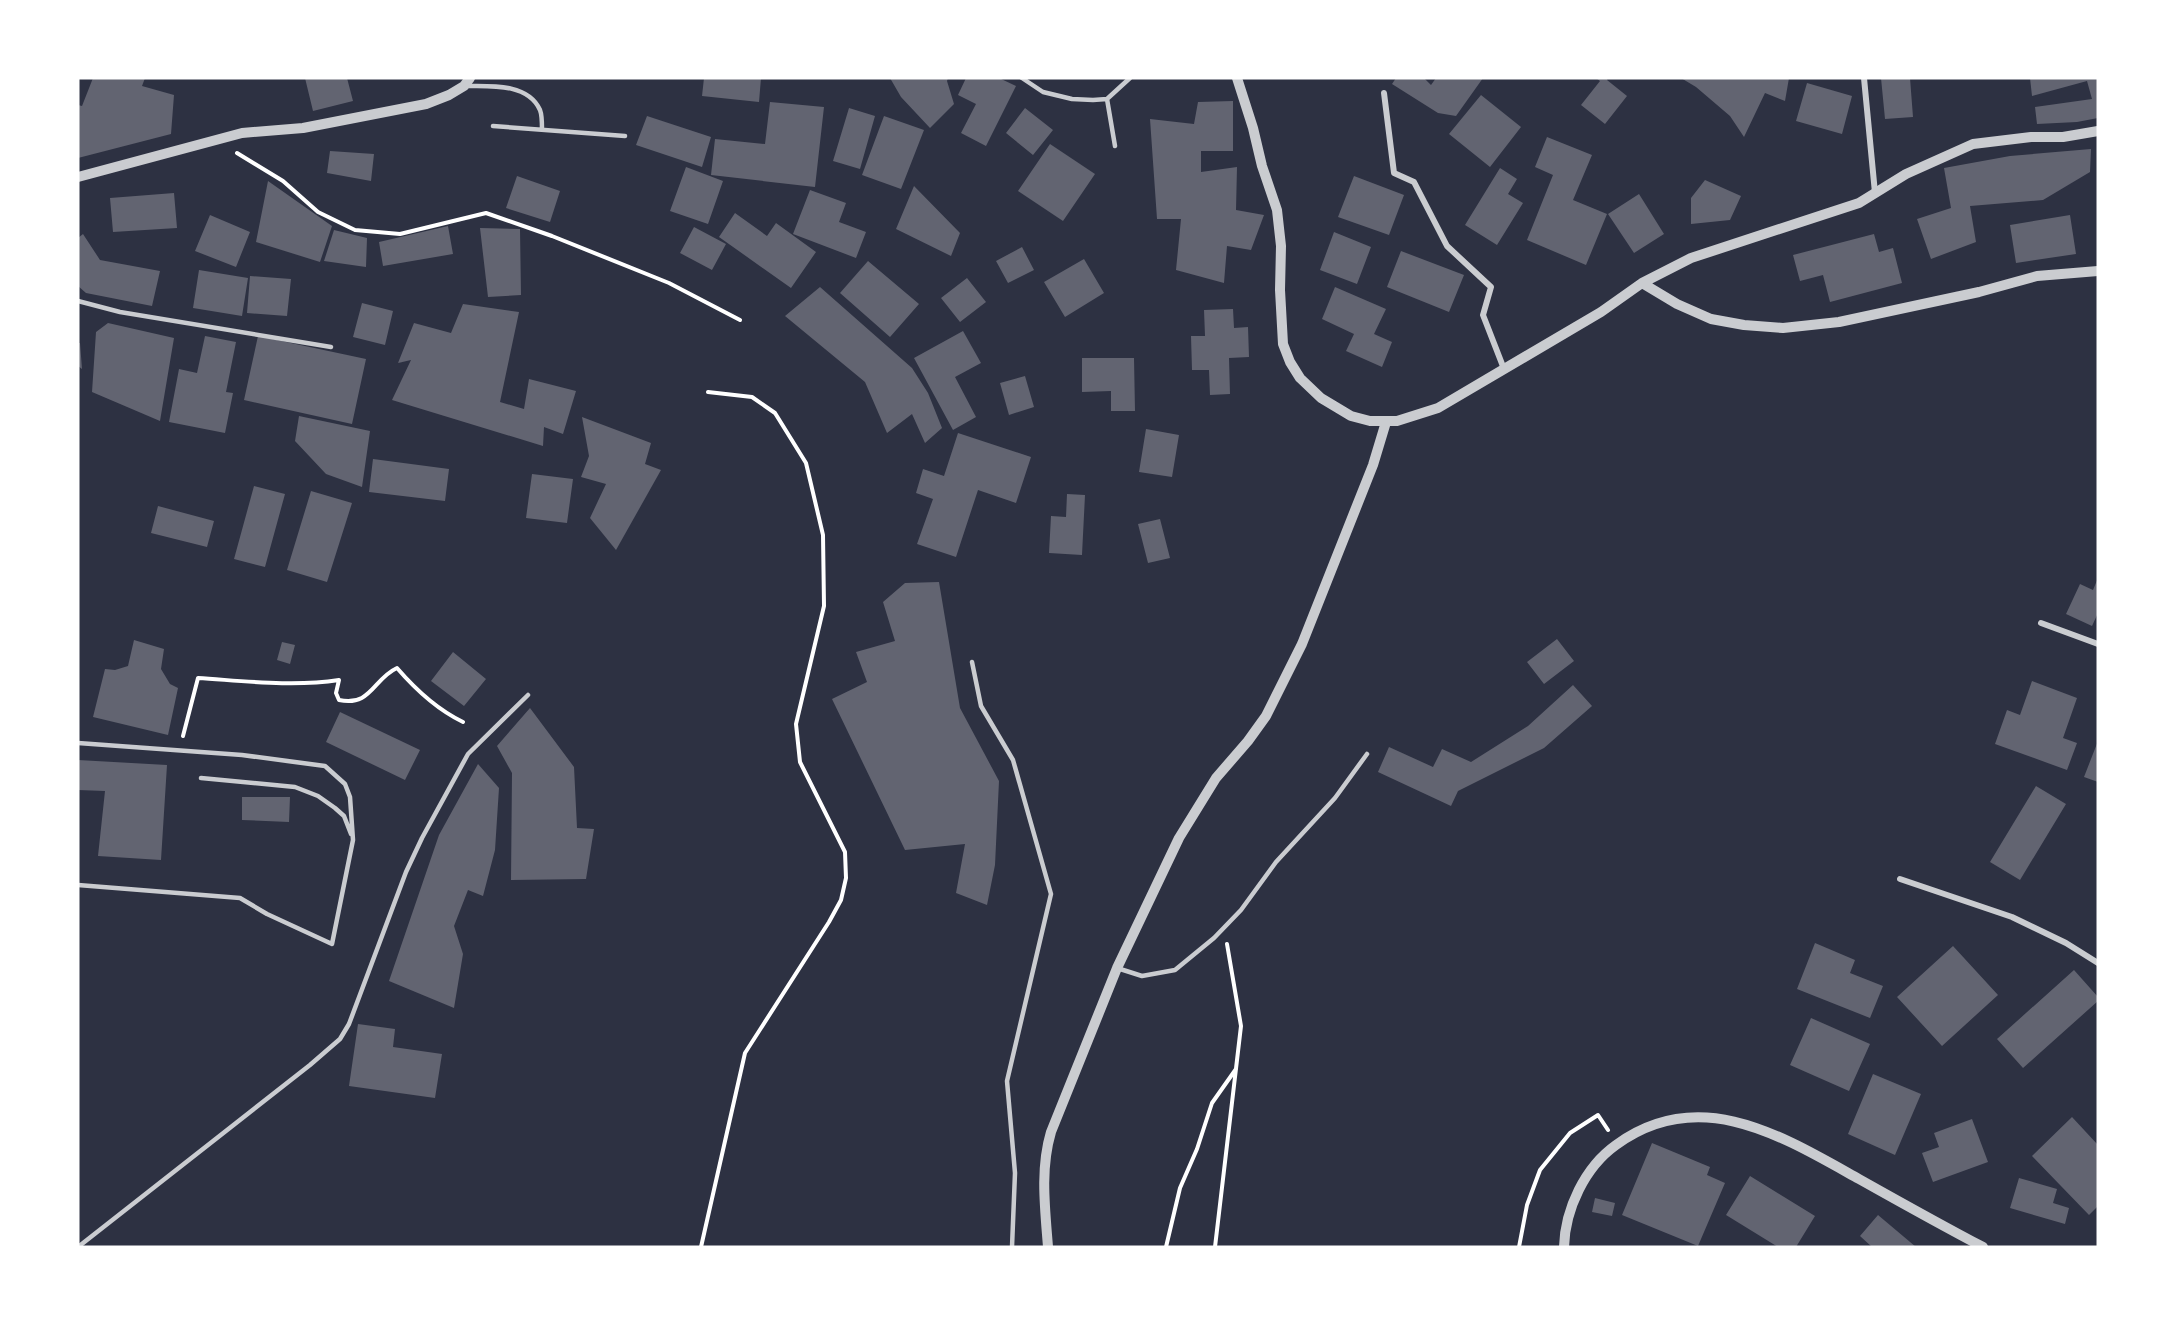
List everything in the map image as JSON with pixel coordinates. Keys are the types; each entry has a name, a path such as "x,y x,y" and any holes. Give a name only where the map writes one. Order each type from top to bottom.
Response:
{"street":[{"path":"1237,78 1276,210 1281,246 1282,344 1300,378 1336,408 1351,416 1386,422 1411,418 1438,408 1601,312 1642,283 1691,258 1859,203 1927,164 1973,144 2031,136 2063,137 2098,131"},
{"path":"1864,78 1875,193"},
{"path":"78,177 242,133 303,128 426,104 449,95 467,82"},
{"path":"1384,93 1394,173 1414,182 1447,246 1491,287 1483,315 1504,369"},
{"path":"1642,283 1677,304 1711,319 1744,326 1783,328 1839,322 1979,292 2037,276 2098,271"},
{"path":"1048,1247 1044,1205 1045,1151 1117,968 1179,838 1216,778 1266,716 1286,678 1302,644 1373,465 1386,422"},
{"path":"2041,623 2098,644"},
{"path":"1900,879 2012,917 2066,943 2098,963"},
{"path":"1564,1247 1570,1211 1577,1194 1591,1170 1608,1150 1647,1125 1678,1117 1702,1116 1754,1126 1810,1152 1983,1247"}],"lane":[{"path":"1022,78 1043,92 1061,97 1093,100 1107,99 1130,78"},
{"path":"467,82 502,87 531,97 541,111 542,129"},
{"path":"1107,99 1115,146"},
{"path":"493,126 625,136"},
{"path":"78,301 120,312 331,347"},
{"path":"972,662 981,706 1013,760 1051,894 1007,1081 1016,1173 1012,1247"},
{"path":"78,1247 340,1039 349,1024 406,872 444,795 468,754 528,695"},
{"path":"78,743 242,755 325,766 345,784 350,797 353,840 333,944 267,914 240,898 78,885"},
{"path":"1117,968 1142,976 1174,970 1241,910 1290,845 1335,798 1367,754"},
{"path":"201,778 295,787 318,796 344,816 353,840"}],"path":[{"path":"216,140 283,181 318,212 355,230 400,234 486,213 552,236 669,283 740,320"},
{"path":"701,1247 745,1053 829,922 841,900 846,878 845,852 800,762 796,724 824,606 824,535 806,463 775,413 752,397 708,392"},
{"path":"179,752 198,678 271,683 324,683 339,680 336,693 339,700 350,702 366,697 386,672 397,668 414,688 444,712 463,722"},
{"path":"1215,1247 1241,1026 1224,927"},
{"path":"1166,1247 1180,1188 1197,1149 1212,1103 1236,1069"},
{"path":"1519,1247 1527,1205 1540,1170 1570,1133 1598,1115 1617,1143"}],"building":[{"path":"93,78 145,78 142,86 174,95 171,134 78,158 78,105 82,106"},
{"path":"305,78 347,78 353,101 313,111"},
{"path":"704,78 761,78 759,102 702,96"},
{"path":"890,78 948,78 954,104 930,128 901,97"},
{"path":"966,78 999,78 1016,86 986,146 961,133 976,104 958,95"},
{"path":"1396,78 1424,78 1431,85 1436,78 1483,78 1456,116 1438,113 1392,84"},
{"path":"1596,78 1608,78 1607,80 1627,96 1605,124 1581,105 1600,81"},
{"path":"1681,78 1789,78 1785,101 1765,93 1744,137 1730,116 1696,87"},
{"path":"1881,78 1910,78 1913,117 1885,119"},
{"path":"2030,78 2098,78 2098,118 2077,122 2037,124 2035,107 2092,99 2087,81 2032,96"},
{"path":"1807,83 1852,96 1842,134 1796,121"},
{"path":"1481,95 1521,127 1490,167 1449,134"},
{"path":"1233,101 1233,151 1201,151 1201,172 1237,167 1236,210 1264,215 1251,250 1227,246 1224,283 1176,270 1181,219 1157,219 1150,119 1194,124 1198,102"},
{"path":"770,102 824,107 815,187 711,175 715,139 765,144"},
{"path":"849,108 875,116 860,169 833,161"},
{"path":"1025,108 1053,130 1033,155 1006,133"},
{"path":"647,116 711,137 702,167 636,145"},
{"path":"884,116 924,130 901,189 862,175"},
{"path":"1547,137 1592,155 1573,200 1607,214 1586,265 1527,240 1553,175 1535,167"},
{"path":"1050,144 1095,174 1063,221 1018,191"},
{"path":"2091,149 2090,172 2043,200 1970,206 1976,242 1931,259 1917,219 1951,208 1944,168 2010,156"},
{"path":"330,151 374,154 371,181 327,173"},
{"path":"686,167 723,181 708,224 670,211"},
{"path":"1500,168 1517,179 1508,194 1523,203 1497,245 1465,225"},
{"path":"517,176 560,191 550,222 506,208"},
{"path":"1354,176 1404,195 1389,235 1338,217"},
{"path":"1705,180 1741,196 1730,220 1691,224 1691,198"},
{"path":"268,181 332,226 320,262 256,242"},
{"path":"914,186 960,233 951,256 896,229"},
{"path":"810,190 846,203 839,222 866,232 856,258 793,234"},
{"path":"174,193 177,228 113,232 110,198"},
{"path":"1639,194 1664,234 1634,253 1608,214"},
{"path":"735,213 767,236 776,223 816,252 791,288 719,237"},
{"path":"210,215 250,232 236,267 195,251"},
{"path":"2070,215 2076,254 2016,263 2010,225"},
{"path":"448,226 453,254 383,266 379,242"},
{"path":"694,227 726,244 712,270 680,253"},
{"path":"480,228 520,229 521,295 488,297"},
{"path":"334,230 367,238 366,267 324,261"},
{"path":"1334,232 1371,247 1357,284 1320,270"},
{"path":"83,234 100,260 160,271 152,306 86,293 78,286 78,238"},
{"path":"1874,234 1879,252 1893,248 1902,283 1830,302 1823,275 1800,281 1793,255"},
{"path":"1022,247 1034,270 1008,283 996,261"},
{"path":"1401,251 1464,275 1449,312 1387,287"},
{"path":"1084,259 1104,293 1065,317 1044,282"},
{"path":"868,261 919,304 890,337 840,293"},
{"path":"199,270 248,278 242,316 193,308"},
{"path":"250,276 291,279 287,316 247,313"},
{"path":"967,278 986,302 960,322 941,298"},
{"path":"820,287 912,368 928,393 942,428 925,443 912,414 887,433 865,382 785,316"},
{"path":"1335,287 1386,309 1374,334 1392,342 1382,367 1346,351 1354,334 1322,319"},
{"path":"362,303 393,311 385,345 353,337"},
{"path":"463,304 519,312 500,402 524,409 529,379 576,391 563,434 544,427 543,446 392,400 411,360 398,363 414,323 451,333"},
{"path":"1233,309 1234,328 1248,327 1249,357 1229,358 1230,394 1210,395 1209,370 1192,370 1191,336 1205,336 1204,310"},
{"path":"108,323 174,338 160,421 92,392 96,332"},
{"path":"963,331 981,363 955,377 976,417 953,430 914,358"},
{"path":"205,336 236,342 226,392 233,393 225,433 169,422 179,369 197,373"},
{"path":"258,336 366,359 352,424 244,400"},
{"path":"78,343 80,343 82,369 78,366"},
{"path":"1082,358 1134,358 1135,411 1111,411 1111,391 1082,392"},
{"path":"1025,376 1034,407 1009,415 1000,383"},
{"path":"299,416 370,431 362,487 326,474 295,441"},
{"path":"582,417 651,443 645,464 661,470 616,550 590,518 606,484 581,477 589,456"},
{"path":"1146,429 1179,435 1172,477 1139,472"},
{"path":"958,433 1031,457 1016,503 978,490 956,557 917,544 933,499 916,493 923,469 944,476"},
{"path":"373,459 449,469 445,501 369,492"},
{"path":"532,474 573,479 567,523 526,518"},
{"path":"254,486 285,494 265,567 234,559"},
{"path":"311,491 352,503 327,582 287,570"},
{"path":"1067,494 1085,495 1082,555 1049,553 1051,516 1066,517"},
{"path":"158,506 214,521 207,547 151,533"},
{"path":"1160,519 1170,558 1148,563 1138,524"},
{"path":"2098,578 2098,613 2092,626 2066,614 2080,584 2093,590"},
{"path":"939,582 960,708 999,781 995,865 987,905 956,893 965,844 905,850 832,699 867,682 856,652 895,641 883,602 905,583"},
{"path":"1557,639 1574,661 1544,684 1527,662"},
{"path":"134,640 164,649 161,669 170,684 178,688 168,735 93,717 105,669 115,670 128,666"},
{"path":"282,642 295,645 290,664 277,660"},
{"path":"453,652 486,679 464,706 431,681"},
{"path":"2032,681 2077,698 2063,738 2077,743 2067,770 1995,744 2007,710 2020,715"},
{"path":"1573,685 1592,706 1544,748 1458,791 1451,806 1378,772 1389,747 1433,767 1442,749 1471,762 1528,726"},
{"path":"530,708 574,767 577,828 594,829 586,879 511,880 512,773 497,746"},
{"path":"340,712 420,750 405,780 326,742"},
{"path":"2098,741 2098,782 2084,777"},
{"path":"78,760 167,765 161,860 98,856 105,791 78,790"},
{"path":"478,764 499,788 495,850 483,896 468,890 454,926 463,954 454,1008 389,981 439,835"},
{"path":"2036,786 2066,804 2020,880 1990,862"},
{"path":"242,797 290,797 289,822 242,820"},
{"path":"1815,943 1855,960 1850,973 1883,986 1870,1018 1797,989"},
{"path":"1953,946 1998,995 1942,1046 1897,997"},
{"path":"2074,970 2098,997 2098,1001 2023,1068 1997,1039"},
{"path":"1811,1018 1870,1044 1849,1091 1790,1065"},
{"path":"358,1024 395,1029 393,1047 442,1054 435,1098 349,1086"},
{"path":"1873,1074 1921,1094 1895,1155 1848,1134"},
{"path":"2072,1117 2098,1145 2098,1206 2089,1215 2032,1156"},
{"path":"1972,1119 1988,1162 1933,1182 1922,1153 1939,1147 1934,1133"},
{"path":"1652,1143 1710,1167 1707,1175 1725,1183 1698,1246 1622,1215"},
{"path":"1750,1176 1815,1216 1796,1247 1778,1247 1726,1215"},
{"path":"2019,1178 2057,1189 2053,1203 2069,1208 2065,1224 2010,1208"},
{"path":"1595,1198 1615,1203 1612,1216 1592,1212"},
{"path":"1878,1215 1916,1247 1872,1247 1860,1236"}]}
